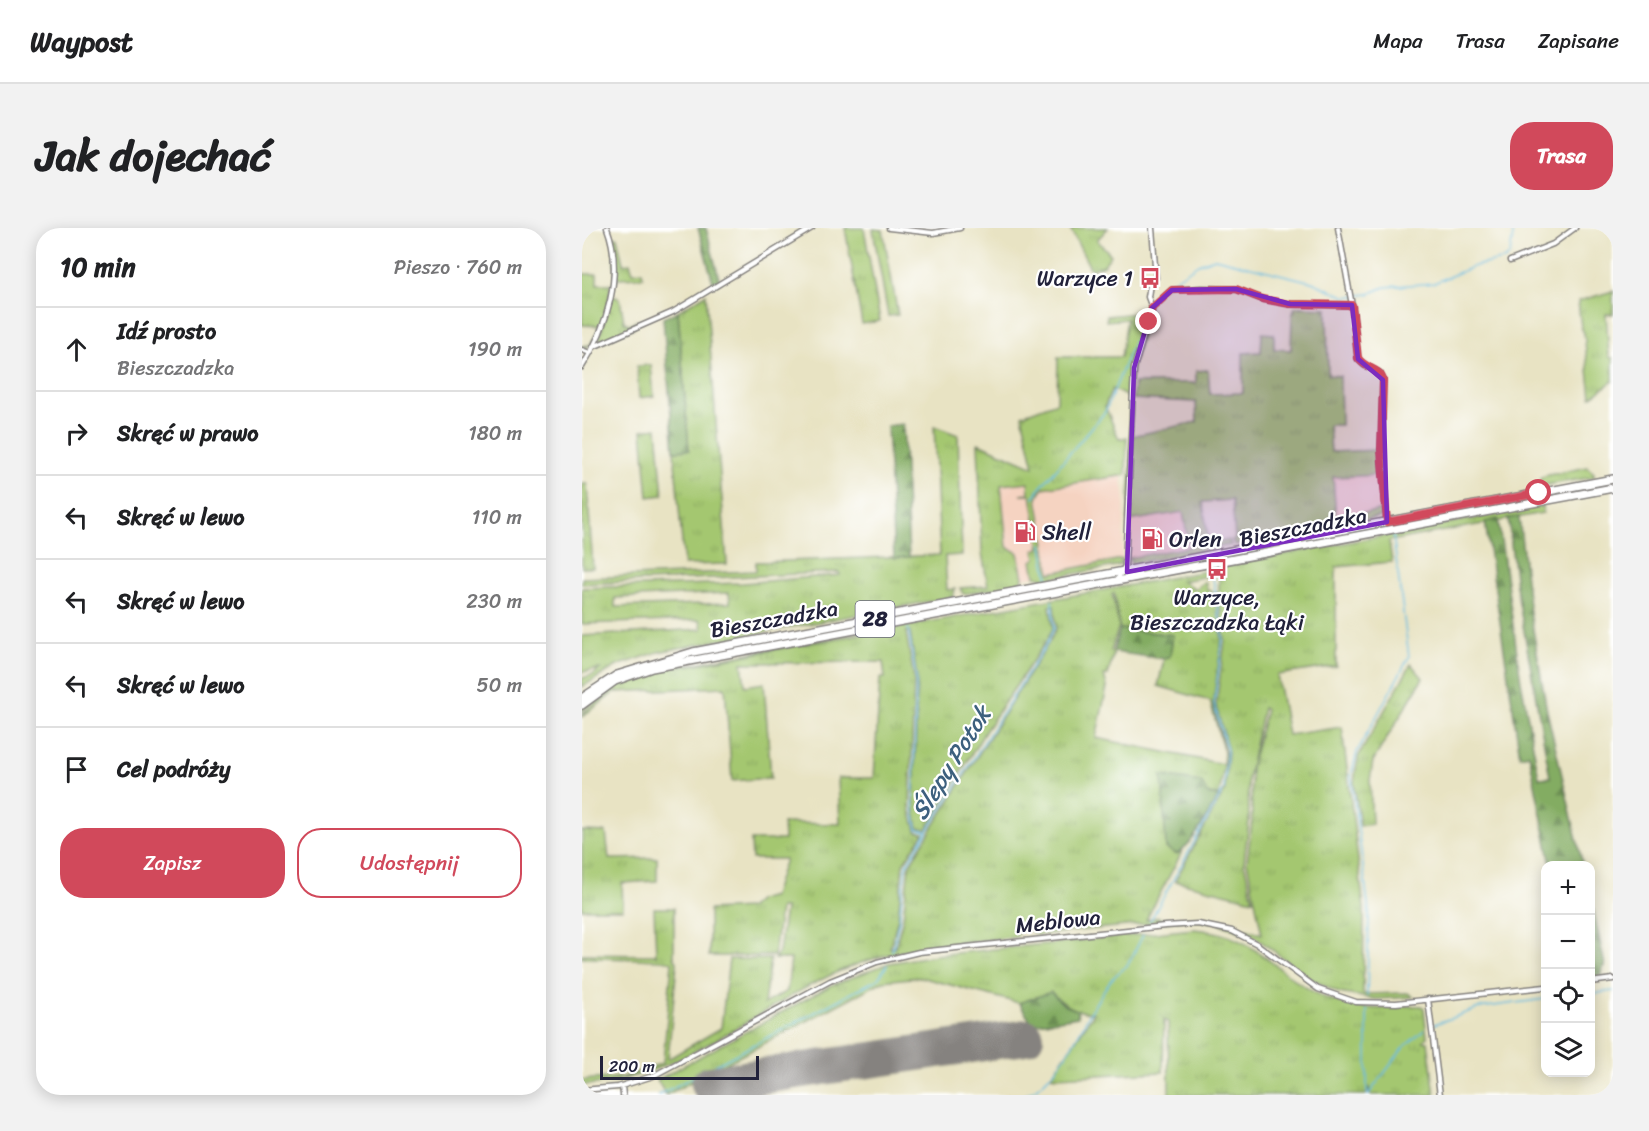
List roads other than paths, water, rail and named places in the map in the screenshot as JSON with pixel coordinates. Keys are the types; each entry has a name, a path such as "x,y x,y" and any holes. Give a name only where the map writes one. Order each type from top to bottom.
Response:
{"main road":[{"name":"Bieszczadzka","path":"582,698 617,675 693,652 1613,479"},
{"name":"Bieszczadzka","path":"582,705 615,681 652,668 1613,488"}],"street":[{"path":"582,367 604,322 613,280 614,256 607,228"},
{"path":"593,347 673,312 812,228"},
{"path":"889,228 933,233 948,233 960,228"},
{"path":"1152,228 1156,278 1150,284 1149,300 1152,307"},
{"path":"1338,228 1358,358 1364,365 1380,373 1383,380 1382,459 1387,522"},
{"path":"1510,261 1553,244 1575,228"},
{"path":"1141,577 1133,576 1125,570 1134,368 1152,307 1172,290 1201,288 1236,289 1262,299 1290,304 1351,303"},
{"path":"582,350 590,352"},
{"name":"Bieszczadzka","path":"1112,582 1125,570"},
{"name":"Meblowa","path":"582,1090 622,1086 668,1069 859,968 909,954 965,947 1176,925 1211,926 1250,939 1308,982 1340,998 1372,1004 1541,987"},
{"path":"1595,981 1613,979"},
{"path":"1428,999 1440,1095"},
{"path":"622,1086 623,1095"}],"waterway":[{"path":"1151,301 1158,291 1198,264 1215,258 1312,282 1346,297 1368,294 1385,287 1434,283 1475,266 1506,259 1510,254 1514,228"},
{"path":"1034,498 1105,412 1149,306"},
{"path":"1367,996 1369,912 1351,776 1357,752 1409,657 1393,535"},
{"path":"1042,544 1048,579"},
{"path":"1150,921 1224,789 1227,750 1214,703 1223,638 1212,572"},
{"name":"Ślepy Potok","path":"892,951 899,921 906,865 1047,643 1054,628 1052,601"},
{"path":"908,628 916,678 913,808 917,829 927,831"},
{"path":"1026,1095 1041,1085 1064,1058 1101,994 1111,980 1128,964 1143,935"},
{"name":"Ślepy Potok","path":"659,1095 878,979 887,965"},
{"path":"1595,993 1613,991"},
{"path":"1435,1024 1479,1008 1541,1000"},
{"path":"1367,1010 1367,1093"},
{"path":"1368,1095 1403,1048 1424,1030"}],"place":[{"name":"Warzyce 1","path":"1150,278"},
{"name":"Shell","path":"1025,532"},
{"name":"Orlen","path":"1152,539"},
{"name":"Warzyce, Bieszczadzka Łąki","path":"1217,569"}]}
